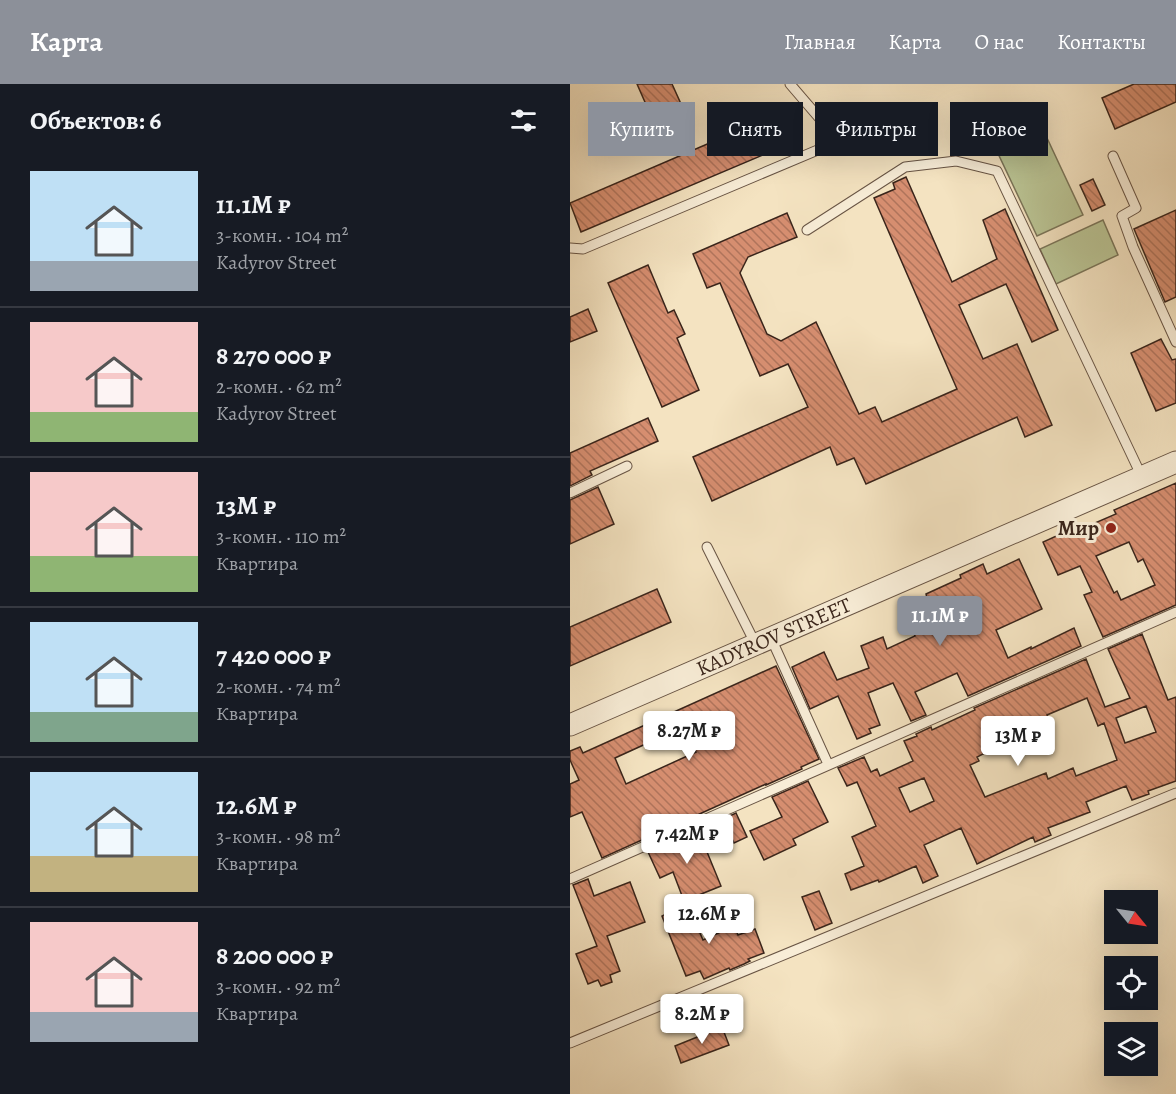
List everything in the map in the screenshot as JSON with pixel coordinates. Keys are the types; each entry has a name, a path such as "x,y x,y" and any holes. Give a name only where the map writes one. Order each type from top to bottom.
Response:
{"street":[{"name":"KADYROV STREET","path":"570,725 1176,462"}],"lane":[{"path":"570,248 583,249 839,141 790,84"},
{"path":"1113,156 1136,208 1122,216 1133,247 1176,342"},
{"path":"807,230 905,167 956,161 997,171 1142,477"},
{"path":"570,493 627,466"},
{"path":"707,547 764,641 828,764"},
{"path":"570,879 1176,612"},
{"path":"570,1043 1176,793"}],"green space":[{"path":"1048,140 1083,215 1037,236 999,156 1048,156"},
{"path":"1103,220 1118,255 1056,284 1040,249"}],"building":[{"path":"637,84 672,84 680,102 645,102"},
{"path":"1134,84 1176,84 1176,102 1115,129 1102,98"},
{"path":"707,144 707,156 761,156 581,232 570,203 679,156 695,156 695,149"},
{"path":"906,177 952,282 997,259 983,220 1005,209 1058,330 1032,342 1006,284 959,305 983,359 1017,344 1052,425 1025,437 1017,417 866,484 854,458 837,465 830,447 712,501 693,457 808,407 788,364 760,376 720,283 707,288 693,254 787,213 797,237 748,257 740,273 767,334 781,341 816,322 859,414 875,407 882,422 957,389 874,198 895,189 893,183"},
{"path":"1093,179 1105,205 1092,211 1080,185"},
{"path":"1176,210 1176,297 1165,302 1134,229"},
{"path":"648,265 668,313 674,310 685,334 677,338 699,390 662,407 608,283"},
{"path":"588,309 597,331 570,342 570,317"},
{"path":"1161,339 1172,360 1176,359 1176,403 1156,411 1131,353"},
{"path":"648,418 658,441 590,471 592,475 570,486 570,453"},
{"path":"1176,483 1176,605 1103,637 1084,595 1092,592 1080,566 1058,575 1043,542 1063,533 1065,536 1116,514 1114,510","holes":["1129,542 1138,562 1143,559 1155,585 1121,600 1117,591 1114,593 1096,556"]},
{"path":"598,487 614,524 570,544 570,500"},
{"path":"1019,559 1042,609 996,630 1008,658 1074,628 1081,646 968,696 957,673 915,692 926,715 911,721 893,683 868,693 880,725 869,729 871,733 857,739 838,696 810,709 792,667 824,652 837,680 869,668 861,646 883,637 887,649 915,636 902,609 927,598 926,594 961,578 960,575 983,564 987,574"},
{"path":"657,589 671,622 570,666 570,627"},
{"path":"1142,634 1168,700 1176,697 1176,781 1148,791 1149,794 1132,800 1126,786 1086,802 1090,812 1048,828 1051,835 1035,842 1033,837 977,864 961,828 924,845 938,876 923,883 916,866 879,882 878,880 851,890 845,874 864,866 852,837 876,826 857,782 847,786 838,768 864,757 871,772 877,769 880,776 913,761 904,741 917,736 916,734 931,727 932,730 975,710 974,708 1086,659 1105,707 1130,698 1108,649","holes":["1087,698 1098,726 1104,723 1117,760 1076,776 1073,768 1048,779 1046,773 985,797 970,765 979,761 977,757 1014,738 1011,732 1048,717 1047,715","1146,706 1156,732 1125,743 1116,718","924,778 934,801 910,812 899,788"]},
{"path":"776,666 819,759 801,767 802,769 602,858 582,812 570,817 570,784 579,780 570,760 570,751 580,747 583,753","holes":["685,726 696,752 626,784 615,758"]},
{"path":"808,781 828,822 793,839 796,845 764,860 750,831 782,817 772,797"},
{"path":"736,813 747,837 734,843 723,819"},
{"path":"698,830 721,886 684,901 673,872 660,878 648,852"},
{"path":"588,879 594,896 630,882 645,922 607,936 620,971 610,975 612,982 601,986 598,980 588,984 576,954 597,946 573,885"},
{"path":"819,891 832,923 815,930 802,897"},
{"path":"687,903 703,940 734,926 738,935 755,929 764,953 748,959 750,961 744,964 704,979 700,971 686,976 662,916"},
{"path":"722,1027 729,1045 681,1063 675,1046"}],"place":[{"name":"Мир","path":"1111,528"}]}
